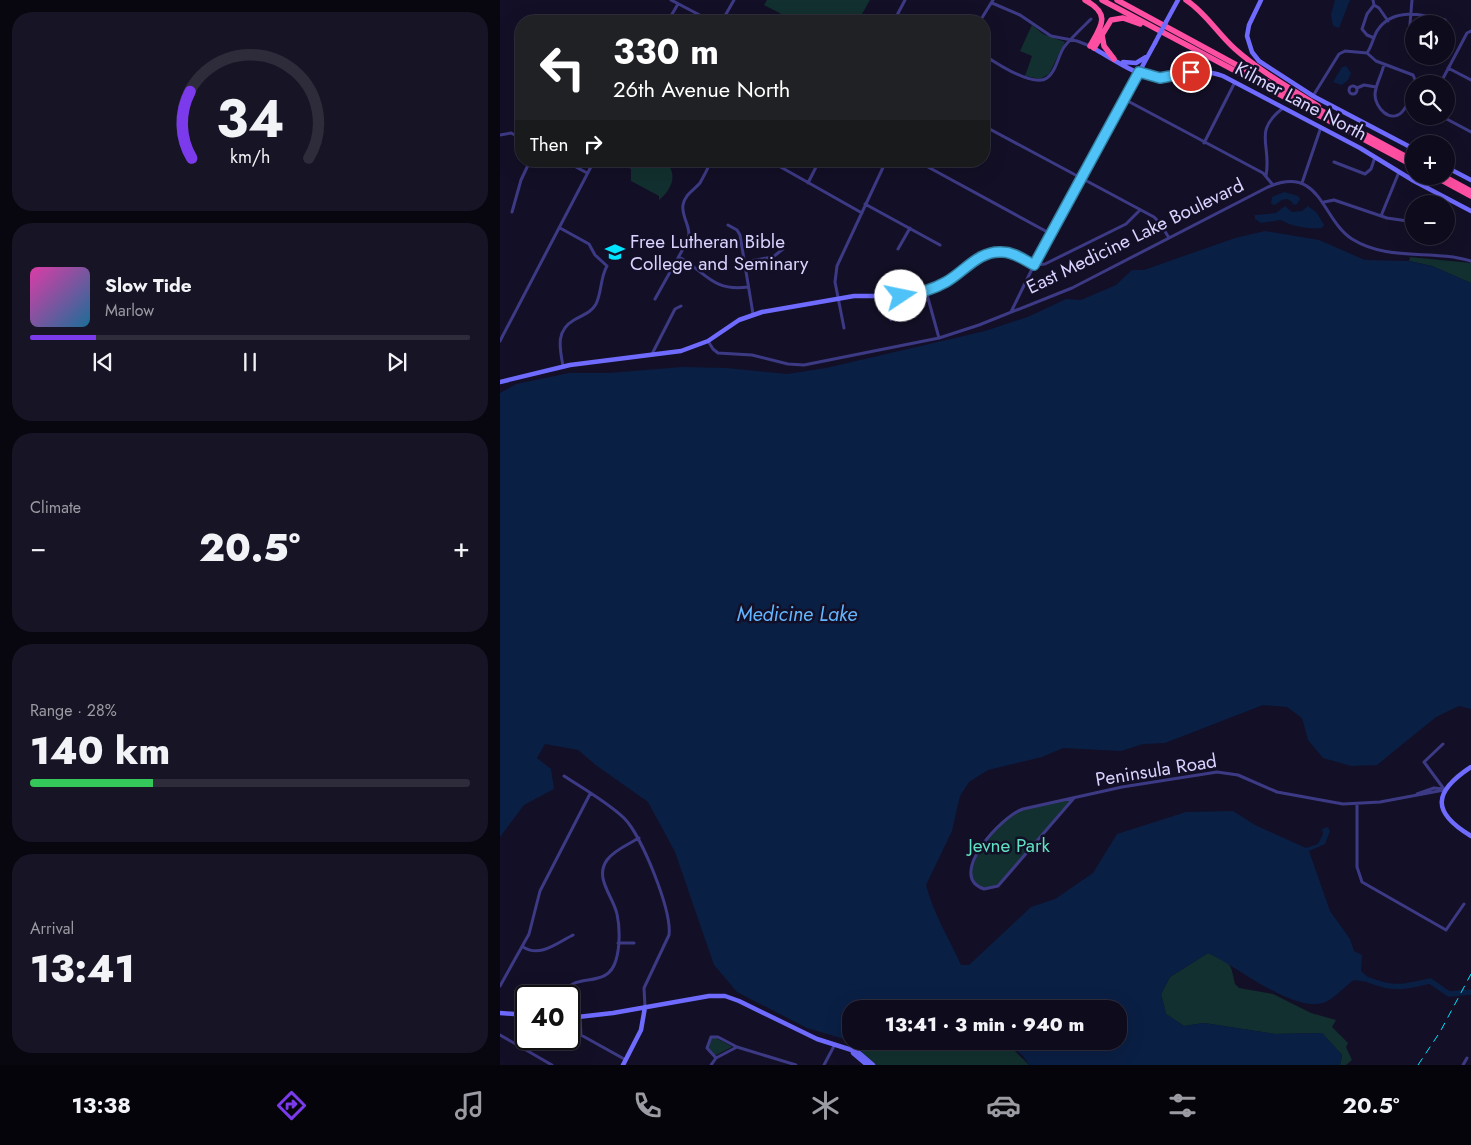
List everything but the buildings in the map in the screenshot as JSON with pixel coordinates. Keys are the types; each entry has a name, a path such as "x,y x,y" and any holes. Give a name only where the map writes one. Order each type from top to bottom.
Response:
{"highway":[{"path":"1085,0 1098,8 1103,18 1101,28 1092,47"},
{"path":"1102,0 1405,161"},
{"path":"1117,0 1405,156"},
{"path":"1186,0 1200,11 1233,47 1255,66 1345,124"},
{"path":"1092,47 1111,20 1123,18 1173,38"},
{"path":"1104,30 1104,46 1116,60"},
{"path":"1455,182 1471,191"},
{"path":"1451,185 1471,196"}],"street":[{"path":"671,0 699,15"},
{"path":"725,15 734,0"},
{"path":"897,15 905,0"},
{"path":"1011,312 1034,265 1178,0"},
{"path":"1373,0 1374,5 1362,25 1364,32 1374,38"},
{"path":"1411,14 1412,0"},
{"path":"1261,1 1248,30 1248,42 1252,52 1263,64 1314,96 1405,145"},
{"path":"984,15 993,2"},
{"name":"Kilmer Lane North","path":"993,2 1020,14 1051,36 1071,39 1092,47 1139,72 1160,78 1191,72 1208,72 1235,82 1471,211"},
{"path":"672,15 678,4"},
{"path":"1374,5 1379,8 1388,20"},
{"path":"1367,52 1378,30 1388,20 1396,15 1417,15"},
{"path":"990,58 1019,75 1040,80 1051,74 1061,53 1071,39 1091,19"},
{"path":"1444,75 1468,33 1471,31"},
{"path":"1314,96 1339,54 1349,51 1367,52"},
{"path":"1367,52 1372,59 1413,75"},
{"path":"1116,60 1136,63 1149,54"},
{"path":"1384,64 1376,87 1377,104 1383,112 1391,116 1402,112 1405,107"},
{"path":"1448,68 1471,80"},
{"path":"1204,143 1235,82"},
{"path":"1356,88 1368,85 1376,87"},
{"path":"1124,99 1266,176 1273,185"},
{"path":"1266,176 1266,127 1270,118 1283,107"},
{"path":"1455,123 1471,132"},
{"path":"1321,128 1302,183 1324,202 1343,231 1350,238 1368,246 1398,254 1471,262"},
{"path":"990,129 1158,220 1168,238"},
{"path":"500,135 506,133 515,136"},
{"name":"Kilmer Lane North","path":"1334,162 1365,174 1369,173 1376,158"},
{"path":"512,212 521,180 527,167"},
{"path":"576,167 587,173"},
{"path":"500,341 590,167"},
{"path":"655,299 689,235 683,209 684,202 690,192 701,181 708,167"},
{"path":"780,167 862,213"},
{"path":"808,183 816,167"},
{"path":"844,328 835,282 837,266 883,167"},
{"path":"928,167 1051,234"},
{"path":"1381,216 1399,172"},
{"path":"1455,172 1471,180"},
{"name":"East Medicine Lake Boulevard","path":"708,341 712,349 718,353 752,355 788,364 804,365 939,338 1072,288 1273,185 1288,181 1302,183"},
{"path":"1324,202 1334,200 1381,216 1405,220"},
{"path":"865,204 940,244"},
{"path":"500,382 563,366 681,351 708,341 734,323 753,314 868,295 892,296 926,291 951,279 981,257 994,252 1013,254 1034,265 1045,264 1126,224 1140,210"},
{"path":"728,225 738,232 753,314"},
{"path":"560,228 589,244 595,255 607,266 600,283 596,303 588,313 569,324 561,335 559,344 563,366"},
{"path":"898,249 910,228"},
{"path":"744,262 773,257 783,249"},
{"path":"679,257 692,264 706,278 719,286 736,289 748,287"},
{"path":"926,291 939,338"},
{"path":"891,320 892,296"},
{"path":"652,354 675,309 681,306"},
{"path":"1443,744 1424,762 1444,790"},
{"path":"1471,767 1453,779 1444,790 1442,804 1447,817 1454,825 1471,836"},
{"name":"Peninsula Road","path":"1074,798 998,886 987,889 974,883 970,873 973,861 994,831 1006,818 1023,809 1074,798 1159,781 1223,772 1277,792 1327,802 1357,804 1444,790"},
{"path":"564,776 624,818 639,838 662,896 670,930 668,939 644,988 645,1007 641,1030 625,1063 581,1035 580,1017 645,1007 709,996 725,996 834,1046 842,1048"},
{"path":"500,986 523,947 529,934 540,891 590,794"},
{"path":"1357,804 1357,866 1359,878 1367,886 1446,930 1464,904"},
{"path":"571,985 573,983 597,980 611,971 616,961 618,943 617,914 602,877 603,866 610,856 639,838"},
{"path":"523,947 531,951 540,952 573,935"},
{"path":"618,943 634,943"},
{"path":"500,1013 515,1014"},
{"path":"500,1035 552,1065"},
{"path":"716,1058 707,1048 710,1038 718,1037 737,1047 796,1065"},
{"path":"824,1065 834,1046"},
{"path":"711,1065 716,1058 737,1047"},
{"path":"849,1050 867,1065"},
{"path":"851,1050 862,1054 873,1065"},
{"path":"1463,1065 1467,1058"}],"green space":[{"path":"767,0 870,0 861,15 783,15 764,5"},
{"path":"1032,25 1043,34 1065,42 1049,74 1040,79 1025,76 1032,56 1020,51"},
{"path":"670,167 672,182 659,200 659,196 631,181 631,169 629,168"},
{"path":"1410,257 1471,263 1471,283 1432,266 1409,261"},
{"name":"Jevne Park","path":"1074,798 1003,881 990,889 977,886 970,873 973,865 988,838 1009,815 1038,805"},
{"path":"1208,953 1228,964 1235,984 1239,988 1273,994 1311,1013 1336,1020 1332,1027 1348,1043 1346,1047 1352,1060 1346,1065 1340,1065 1342,1055 1322,1033 1275,1034 1204,1023 1184,1026 1166,1014 1161,994 1170,977"},
{"path":"714,1037 732,1047 714,1056 708,1048 709,1040"},
{"path":"862,1050 1014,1050 1029,1065 873,1065 862,1054"}],"water":[{"path":"1335,0 1350,0 1339,28 1333,26 1331,15"},
{"path":"1346,66 1351,73 1348,80 1342,85 1333,82 1342,67"},
{"path":"1284,192 1298,196 1300,199 1297,204 1294,205 1285,199 1275,205 1271,204 1272,197"},
{"path":"1285,206 1292,212 1302,211 1308,206 1317,213 1324,225 1322,228 1306,228 1281,220 1261,223 1255,219 1255,215 1276,213"},
{"name":"Medicine Lake","path":"1265,231 1319,240 1365,260 1409,261 1432,266 1471,283 1471,709 1459,706 1436,717 1377,765 1351,766 1323,758 1308,740 1302,718 1287,707 1263,705 1165,743 1143,744 1121,751 1063,748 1042,757 988,770 969,782 960,796 952,831 926,885 937,915 961,965 969,965 1031,907 1055,899 1093,873 1117,834 1186,812 1233,811 1255,825 1306,848 1318,844 1323,834 1322,829 1328,827 1330,831 1325,844 1309,851 1330,911 1350,939 1354,951 1362,955 1361,971 1375,983 1354,980 1327,1001 1310,1004 1280,995 1208,953 1170,977 1161,994 1166,1014 1184,1026 1204,1023 1275,1034 1322,1033 1342,1055 1340,1065 1029,1065 1016,1050 1127,1050 1127,1000 842,1000 842,1038 807,1028 737,992 714,965 675,852 648,802 597,766 578,750 545,744 537,758 551,769 554,789 524,805 500,837 500,393 516,384 569,373 609,373 682,367 727,368 787,374 826,368 985,331 1030,316 1066,299 1081,300 1116,285 1132,270 1144,270 1235,238"}],"waterway":[{"path":"1369,980 1392,986 1413,985 1430,981 1449,994 1471,992"}],"railway":[{"path":"1418,1065 1440,1032 1471,974"}],"place":[{"name":"Free Lutheran Bible College and Seminary","path":"615,252"}],"route":[{"path":"901,296 926,291 944,284 976,259 994,252 1002,251 1013,254 1034,265 1139,72 1148,77 1160,78 1191,72"}]}
